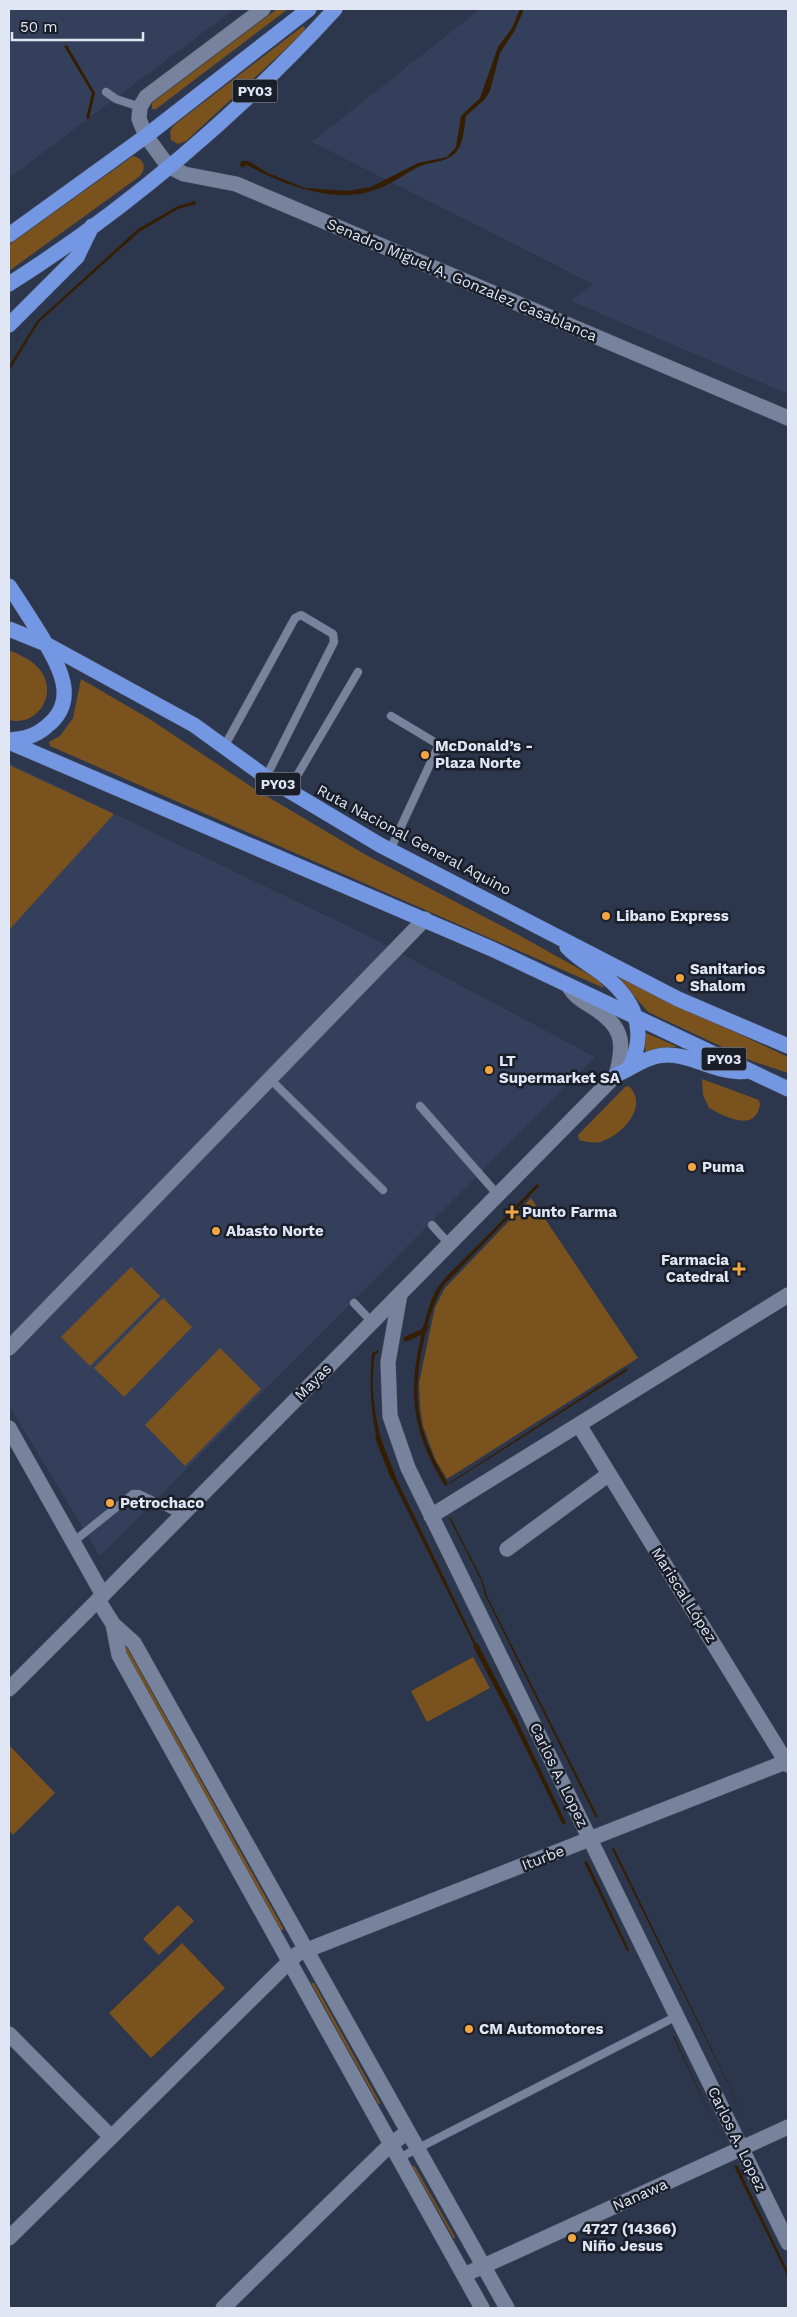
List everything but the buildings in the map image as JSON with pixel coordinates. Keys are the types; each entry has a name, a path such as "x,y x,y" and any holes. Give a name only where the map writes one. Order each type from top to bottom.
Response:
{"highway":[{"name":"PY03","path":"9,236 146,136 308,9"},
{"name":"PY03","path":"9,284 93,225 222,123 304,43 335,9"},
{"path":"9,325 77,257 93,225"},
{"path":"9,586 57,660 63,678 64,699 56,719 40,732 23,739 9,741"},
{"name":"Ruta Nacional General Aquino","path":"9,629 46,644 154,702 194,726 288,791 390,850 678,999 788,1046"},
{"name":"PY03","path":"9,741 425,919 567,983 788,1089"},
{"path":"564,939 576,957 602,973 617,988 636,1016 639,1041 622,1071"},
{"path":"622,1071 648,1059 668,1055 691,1058 726,1072 755,1073"}],"street":[{"path":"168,166 146,136 139,119 140,107 146,97 263,9"},
{"name":"Senadro Miguel A. Gonzalez Casablanca","path":"168,166 184,174 236,184 788,418"},
{"path":"9,1348 425,919"},
{"path":"567,983 573,994 598,1010 613,1023 620,1035 622,1071"},
{"name":"Mayas","path":"9,1689 622,1071"},
{"path":"755,1073 788,1080"},
{"name":"Carlos A. Lopez","path":"400,1294 388,1362 390,1416 408,1468 788,2243"},
{"path":"432,1516 788,1295"},
{"name":"Mariscal López","path":"579,1425 788,1763"},
{"path":"9,1428 73,1542 101,1597 112,1624 134,1643 297,1955 391,2144 482,2308"},
{"path":"507,1549 609,1474"},
{"name":"Iturbe","path":"297,1955 788,1763"},
{"path":"297,1955 408,2132 507,2308"},
{"path":"9,2238 297,1955"},
{"path":"9,2034 112,2136"},
{"name":"Nanawa","path":"464,2275 788,2127"},
{"path":"223,2308 391,2144 408,2132"}],"lane":[{"path":"106,92 116,99 140,107"},
{"path":"224,748 294,618 302,615 333,634 334,642 266,777"},
{"path":"288,791 358,672"},
{"path":"390,850 438,748 436,743 391,716"},
{"path":"270,1080 383,1190"},
{"path":"420,1106 498,1195"},
{"path":"432,1225 449,1244"},
{"path":"354,1303 372,1322"},
{"path":"73,1542 133,1494 139,1494 182,1515"},
{"path":"399,2158 677,2016"}],"shaded area":[{"path":"9,9 234,9 9,178"},
{"path":"277,9 288,9 156,109 152,109 152,103"},
{"path":"480,9 788,9 788,394 571,301 593,284 312,142"},
{"path":"520,9 524,9 515,30 500,53 490,91 485,99 466,116 459,148 451,157 421,166 380,188 359,194 343,195 326,194 292,185 247,165 242,168 240,164 242,161 248,161 268,173 305,188 348,191 371,187 418,163 447,157 456,147 461,116 480,98 498,47 512,28"},
{"path":"303,26 305,28 303,33 186,141 178,144 171,140 170,131 174,125"},
{"path":"67,45 95,93 89,119 86,118 92,93 64,46"},
{"path":"133,156 142,161 144,167 140,176 9,271 9,245"},
{"path":"195,201 196,204 178,209 139,232 39,322 9,371 9,366 37,321 138,229 178,206"},
{"path":"9,650 26,658 38,667 46,680 46,699 42,707 28,719 19,721 9,720"},
{"path":"81,679 148,718 258,791 366,855 517,934 599,980 604,988 50,746 49,742 60,736 73,718"},
{"name":"Abasto Norte","path":"9,763 368,936 595,1057 100,1556 9,1405"},
{"path":"9,765 114,814 9,930"},
{"path":"618,977 788,1057 788,1073 752,1061 648,1012"},
{"path":"646,1033 676,1047 666,1047 645,1052"},
{"path":"702,1079 759,1100 760,1105 757,1114 745,1121 732,1119 709,1108 703,1095"},
{"path":"629,1086 636,1102 635,1110 625,1126 611,1137 600,1142 594,1143 579,1140 578,1135 625,1087"},
{"path":"537,1184 539,1186 443,1286 431,1314 419,1364 418,1400 424,1433 448,1484 445,1486 425,1446 415,1410 415,1372 428,1311 441,1283"},
{"path":"531,1198 638,1358 447,1479 435,1459 423,1426 420,1407 419,1383 435,1307 445,1288"},
{"path":"131,1267 160,1296 90,1366 61,1337"},
{"path":"163,1298 192,1327 124,1397 94,1368"},
{"path":"220,1348 261,1389 185,1466 145,1425"},
{"path":"378,1350 379,1352 375,1354 373,1388 375,1410 382,1443 378,1445 372,1411 371,1377 372,1353"},
{"path":"627,1368 628,1370 449,1484 449,1483"},
{"path":"392,1470 479,1650 477,1651 388,1471"},
{"path":"450,1517 482,1579 487,1596 598,1817 596,1818 485,1595 481,1580"},
{"path":"125,1644 283,1930 280,1930 122,1646"},
{"path":"473,1657 490,1688 427,1722 411,1691"},
{"path":"515,1716 566,1823 563,1825 511,1718"},
{"path":"9,1745 55,1793 13,1835 9,1830"},
{"path":"614,1848 747,2122 612,1849"},
{"path":"587,1861 629,1950 627,1951 584,1862"},
{"path":"178,1905 194,1921 159,1955 143,1939"},
{"path":"182,1943 225,1988 151,2058 109,2013"},
{"path":"311,1983 314,1983 380,2103 379,2105"},
{"path":"673,2036 674,2036 721,2138"},
{"path":"414,2165 455,2237 454,2239 413,2167"},
{"path":"737,2165 788,2272 788,2277 734,2166"}],"waterway":[{"path":"406,1339 424,1331 426,1326"},
{"path":"378,1438 393,1477"},
{"path":"476,1646 516,1723"}],"place":[{"name":"McDonald’s - Plaza Norte","path":"425,755"},
{"name":"Libano Express","path":"606,916"},
{"name":"Sanitarios Shalom","path":"680,978"},
{"name":"LT Supermarket SA","path":"489,1070"},
{"name":"Puma","path":"692,1167"},
{"name":"Punto Farma","path":"512,1212"},
{"name":"Abasto Norte","path":"216,1231"},
{"name":"Farmacia Catedral","path":"739,1269"},
{"name":"Petrochaco","path":"110,1503"},
{"name":"CM Automotores","path":"469,2029"},
{"name":"4727 (14366) Niño Jesus","path":"572,2238"}]}
